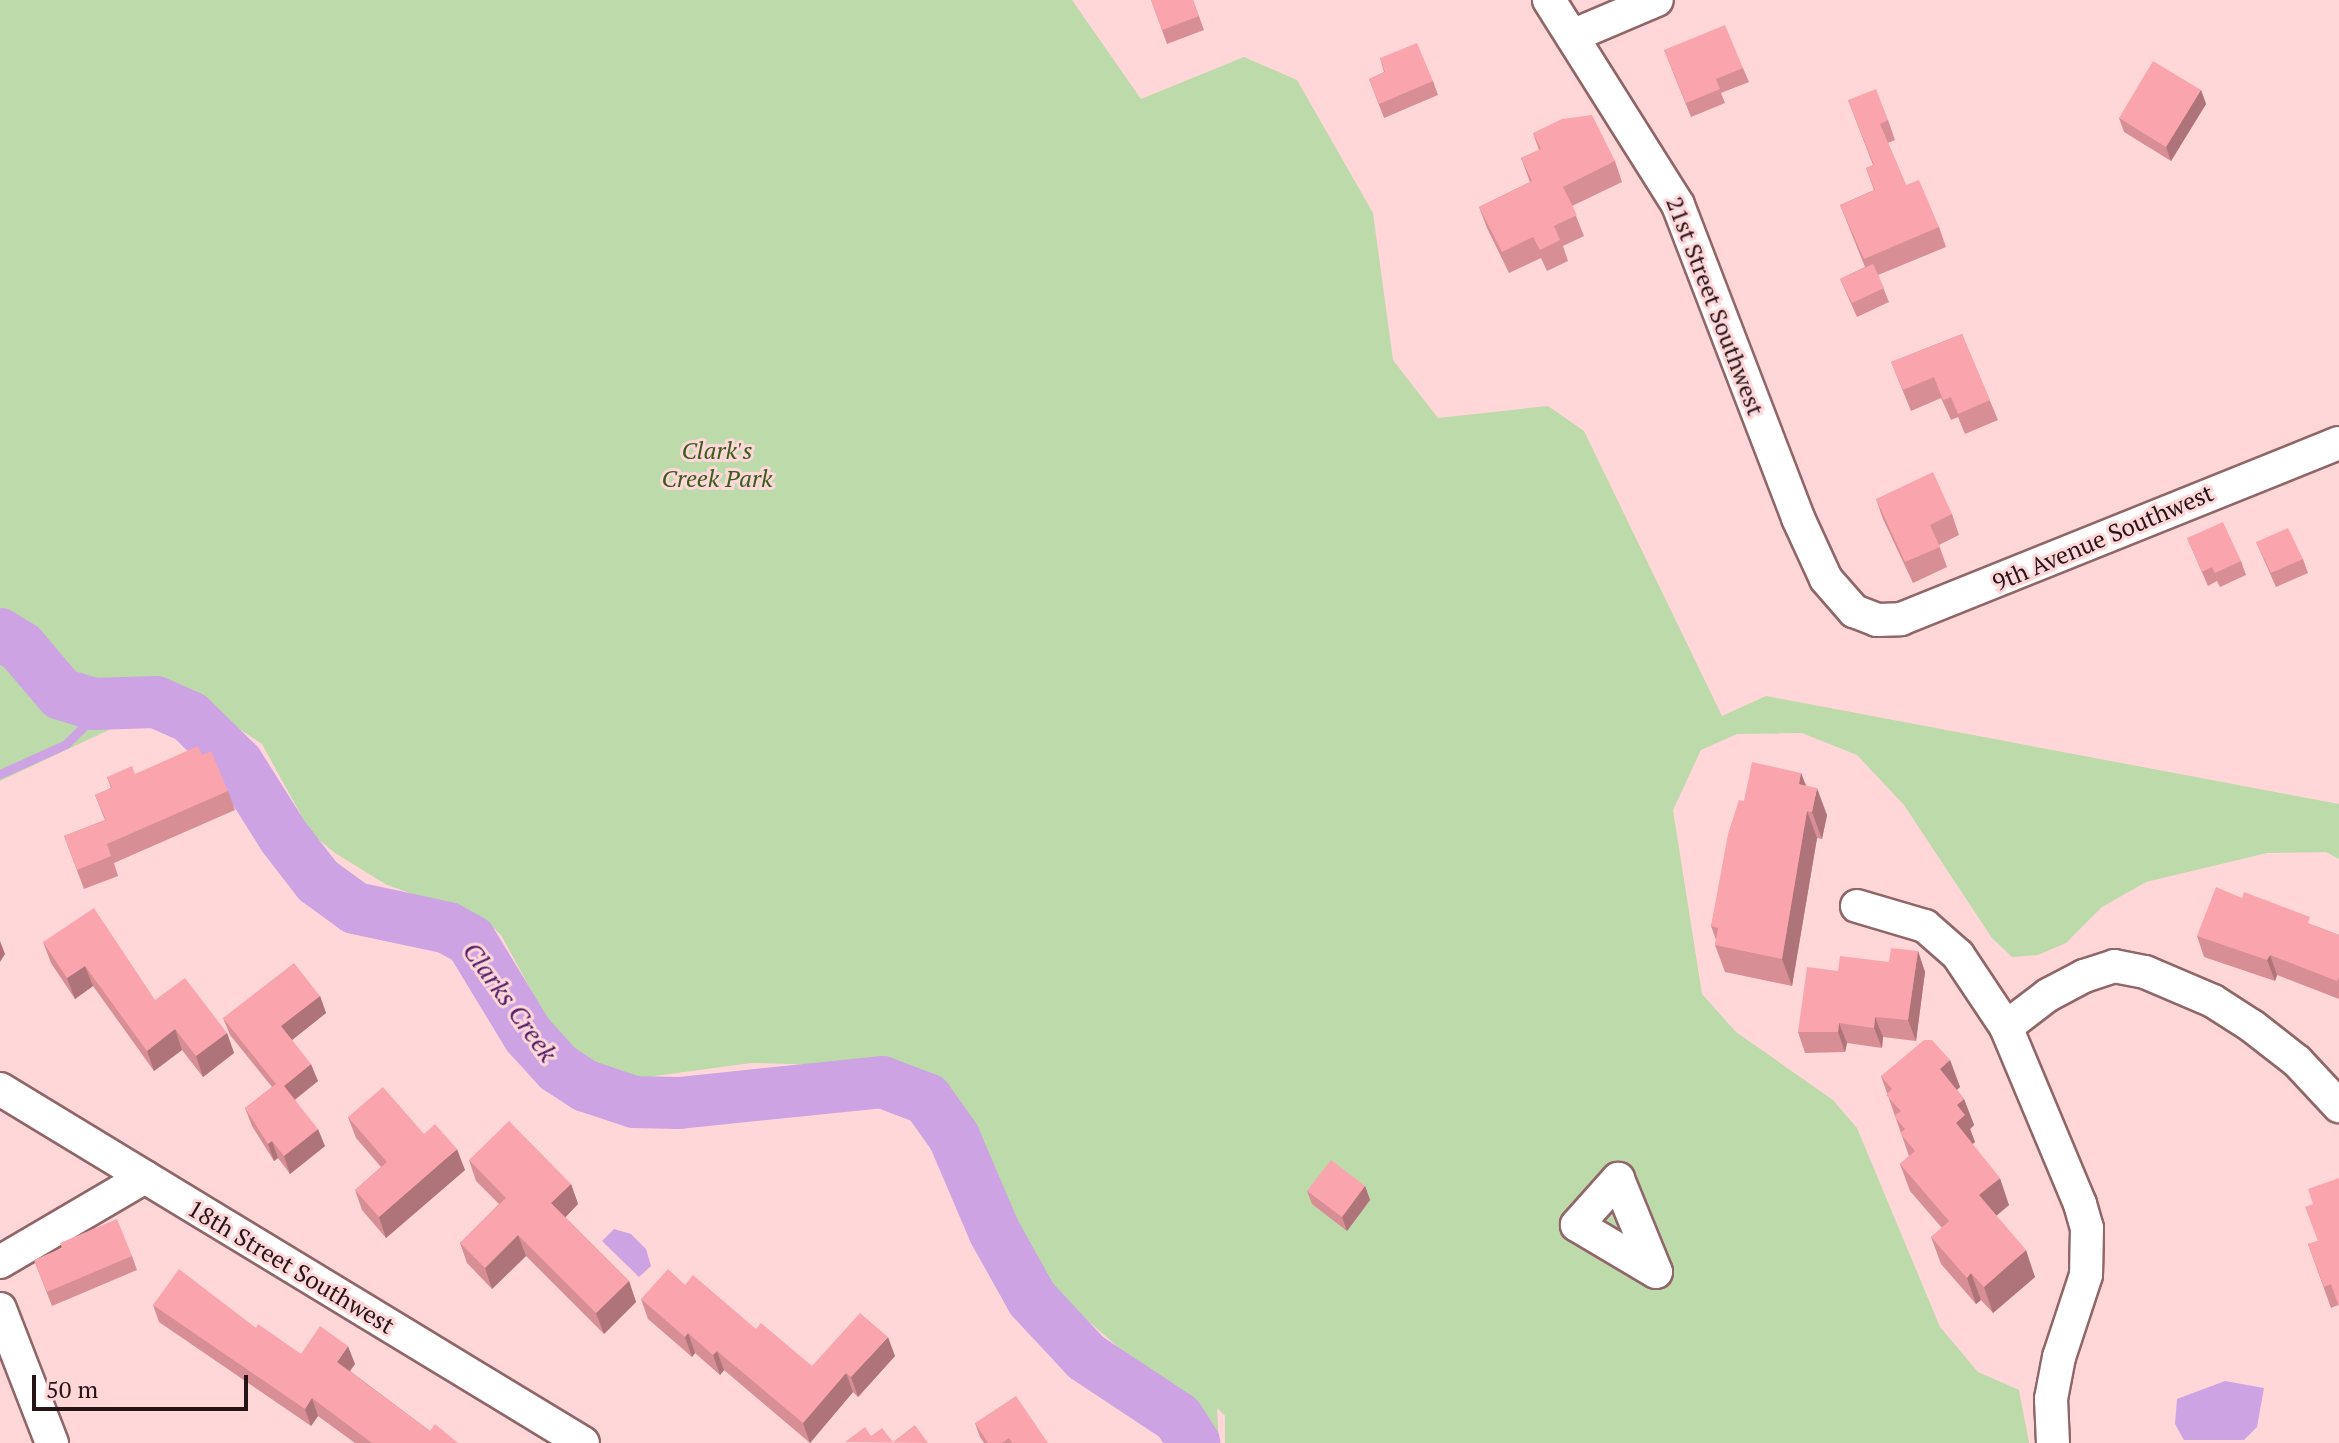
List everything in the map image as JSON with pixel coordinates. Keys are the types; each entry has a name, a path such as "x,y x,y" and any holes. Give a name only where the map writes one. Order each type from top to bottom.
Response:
{"street":[{"name":"21st Street Southwest","path":"1549,0 1667,182 1814,555 1835,593 1865,617"},
{"path":"1572,36 1657,0"},
{"name":"9th Avenue Southwest","path":"1865,617 1886,621 1934,607 2339,443"},
{"path":"1857,906 1925,926 1958,955 2006,1027 2087,1228 2086,1275 2051,1399 2053,1443"},
{"path":"2006,1027 2084,976 2114,966 2145,972 2213,1001 2252,1026 2297,1061 2339,1106"},
{"name":"18th Street Southwest","path":"0,1089 583,1443"},
{"path":"0,1262 145,1177"},
{"path":"1618,1179 1656,1272 1577,1225 1618,1179"},
{"path":"0,1309 52,1443"}],"green space":[{"name":"Clark's Creek Park","path":"0,0 1072,0 1141,99 1244,57 1297,80 1373,213 1393,360 1438,418 1548,406 1584,431 1722,716 1766,696 2339,804 2339,859 2326,852 2267,853 2146,882 2102,907 2066,943 2038,955 2012,957 1992,938 1904,805 1857,755 1802,733 1737,734 1701,750 1673,810 1702,994 1736,1032 1833,1100 1857,1128 1940,1327 1978,1372 2019,1390 2029,1443 1225,1443 1225,1416 1217,1408 1219,1443 1214,1443 1205,1419 1171,1384 1117,1346 1042,1281 960,1115 931,1085 891,1067 870,1066 751,1063 640,1078 607,1074 577,1054 549,1023 501,935 486,920 387,885 335,853 311,833 262,744 209,709 177,698 0,781"}],"shaded area":[{"path":"614,1229 631,1234 646,1249 651,1266 639,1277 602,1241"},
{"path":"2225,1381 2264,1388 2257,1427 2244,1440 2184,1440 2175,1424 2177,1399"}],"building":[{"path":"1151,0 1193,0 1199,16 1162,30"},
{"path":"1725,25 1743,68 1716,79 1720,89 1686,103 1664,50"},
{"path":"1417,43 1433,81 1379,104 1369,79 1385,72 1380,58"},
{"path":"2153,61 2201,90 2166,147 2119,118"},
{"path":"1876,89 1888,120 1880,124 1906,185 1919,180 1939,227 1864,259 1840,205 1875,190 1866,168 1874,165 1848,100"},
{"path":"1592,115 1615,161 1563,187 1577,215 1554,226 1560,240 1540,250 1533,237 1502,252 1479,207 1532,181 1521,158 1541,149 1533,133 1562,119"},
{"path":"1873,264 1884,288 1852,303 1840,279"},
{"path":"1962,334 1990,400 1958,414 1951,397 1943,400 1934,377 1903,390 1891,362"},
{"path":"1933,472 1952,514 1930,525 1940,547 1905,562 1876,499"},
{"path":"2223,522 2241,561 2215,573 2212,567 2202,572 2187,538"},
{"path":"2288,528 2303,559 2271,573 2256,542"},
{"path":"198,746 202,755 211,751 228,791 107,844 111,856 77,870 64,836 106,820 95,795 112,788 107,777 132,766 135,774"},
{"path":"1752,762 1801,773 1799,784 1817,788 1812,812 1807,811 1782,959 1715,945 1718,928 1711,926 1728,834 1739,800 1744,801"},
{"path":"2216,887 2242,898 2244,892 2310,917 2308,923 2339,935 2337,981 2270,955 2267,960 2197,936"},
{"path":"94,908 155,1000 185,978 227,1033 196,1056 175,1029 147,1051 85,966 67,978 43,942"},
{"path":"1891,948 1918,951 1908,1020 1875,1017 1874,1028 1839,1023 1838,1032 1798,1032 1807,967 1838,971 1840,956 1889,962"},
{"path":"294,963 320,996 281,1026 311,1064 284,1086 318,1129 284,1156 272,1141 268,1144 245,1108 276,1084 223,1018"},
{"path":"1924,1040 1932,1040 1950,1060 1940,1069 1964,1099 1957,1105 1965,1115 1956,1123 2000,1178 1979,1195 2026,1250 1984,1287 1971,1273 1967,1278 1931,1237 1949,1221 1900,1164 1915,1151 1900,1133 1905,1129 1894,1116 1901,1111 1886,1095 1892,1089 1881,1076"},
{"path":"383,1087 424,1134 435,1124 457,1149 379,1217 355,1190 387,1162 348,1117"},
{"path":"509,1121 571,1184 551,1203 629,1281 596,1313 518,1235 485,1268 460,1243 506,1198 469,1160"},
{"path":"1331,1160 1365,1186 1342,1217 1307,1191"},
{"path":"2339,1178 2339,1307 2331,1284 2324,1287 2308,1244 2318,1241 2305,1207 2313,1204 2308,1189"},
{"path":"117,1219 132,1256 47,1292 34,1260 62,1248 60,1243"},
{"path":"179,1269 256,1328 258,1324 301,1354 320,1326 348,1346 337,1362 430,1431 435,1424 458,1443 372,1443 312,1398 305,1409 153,1305"},
{"path":"668,1269 685,1285 693,1275 756,1329 761,1323 812,1366 860,1313 888,1337 851,1377 846,1373 803,1423 717,1351 713,1355 688,1333 685,1337 641,1299"},
{"path":"1016,1396 1048,1443 1012,1443 1009,1438 1002,1443 988,1443 975,1423"},
{"path":"915,1425 928,1443 845,1442 865,1427 871,1436 882,1428 893,1442"}],"waterway":[{"name":"Clarks Creek","path":"0,634 21,647 61,694 93,704 156,702 190,717 238,764 284,837 318,881 355,908 448,928 471,941 528,1035 558,1068 586,1086 634,1102 679,1103 882,1082 927,1099 954,1137 994,1231 1032,1299 1086,1357 1178,1418 1194,1443"},
{"path":"0,774 66,744 107,703"}]}
